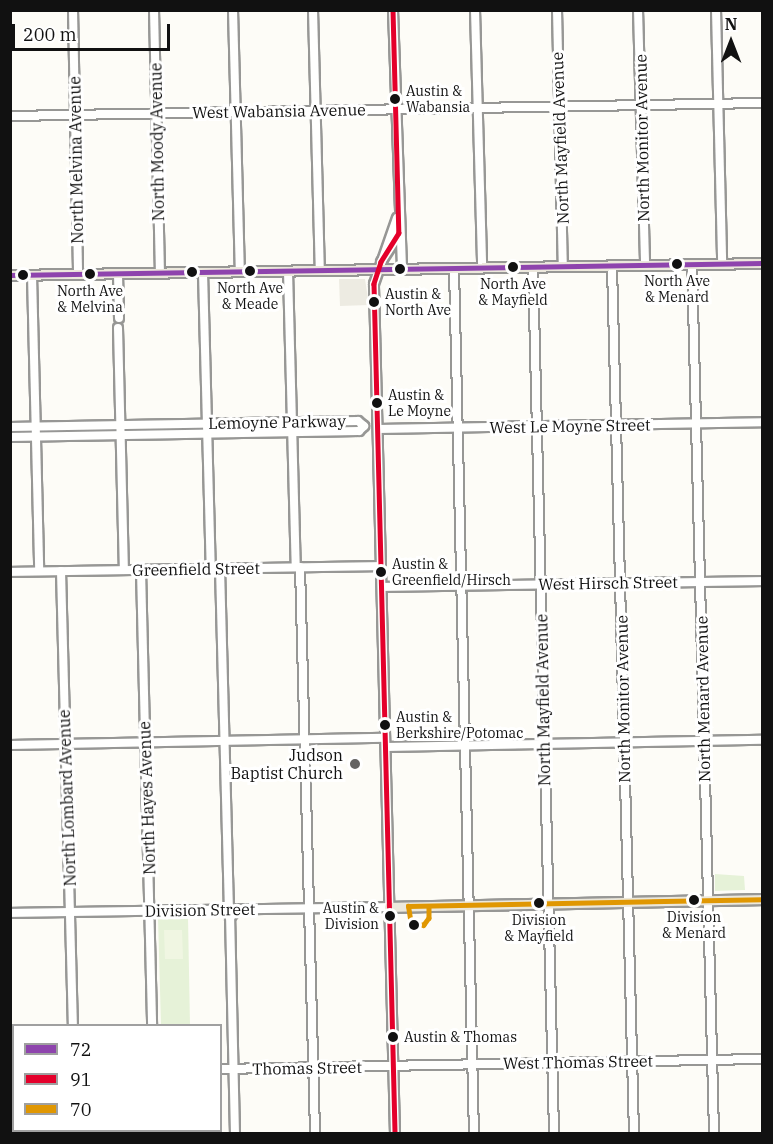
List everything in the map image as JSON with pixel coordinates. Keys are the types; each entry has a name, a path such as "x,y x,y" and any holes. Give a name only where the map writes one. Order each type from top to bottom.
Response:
{"main road":[{"path":"10,275 288,271 380,266 402,269 762,263"},
{"path":"389,907 762,899"}],"street":[{"name":"North Melvina Avenue","path":"72,10 78,274"},
{"name":"North Moody Avenue","path":"154,10 160,273"},
{"path":"233,10 240,272"},
{"path":"313,10 320,270"},
{"path":"393,10 397,218 402,269"},
{"path":"475,10 482,268"},
{"name":"North Mayfield Avenue","path":"557,10 563,266"},
{"name":"North Monitor Avenue","path":"638,10 645,265"},
{"path":"716,10 722,264"},
{"name":"West Wabansia Avenue","path":"10,116 762,103"},
{"path":"395,1134 374,284 397,218"},
{"path":"380,266 399,233"},
{"name":"North Menard Avenue","path":"692,264 714,1134"},
{"name":"North Monitor Avenue","path":"612,266 634,1134"},
{"name":"North Mayfield Avenue","path":"533,267 554,1134"},
{"path":"454,268 474,1134"},
{"path":"288,271 292,432 305,740 315,1134"},
{"path":"203,272 211,568"},
{"path":"118,274 119,318"},
{"path":"32,275 39,571"},
{"path":"118,328 124,570"},
{"name":"Lemoyne Parkway","path":"10,427 358,421 364,426 359,431 10,437"},
{"name":"West Le Moyne Street","path":"378,429 762,422"},
{"name":"Greenfield Street","path":"10,572 381,566"},
{"path":"220,568 232,913 235,1134"},
{"name":"North Hayes Avenue","path":"141,570 152,1024"},
{"name":"North Lombard Avenue","path":"61,571 73,1024"},
{"name":"West Hirsch Street","path":"382,587 762,581"},
{"path":"10,745 385,738"},
{"path":"386,747 762,740"},
{"name":"Division Street","path":"10,913 150,911 232,913 310,908 389,907"},
{"name":"West Thomas Street","path":"393,1066 762,1059"},
{"name":"Thomas Street","path":"222,1069 393,1066"}],"green space":[{"path":"358,423 359,428 300,429 299,424"},
{"path":"284,424 284,430 214,431 214,425"},
{"path":"198,425 199,431 129,432 128,426"},
{"path":"113,427 113,433 43,434 43,428"},
{"path":"715,874 744,876 745,890 715,891"},
{"path":"188,917 190,1024 161,1024 158,918"},
{"path":"164,930 182,930 183,959 165,959"}],"shaded area":[{"path":"339,279 365,279 369,305 340,306"}],"transit line":[{"name":"91","path":"393,10 399,233 381,262 374,284 395,1134"},
{"name":"72","path":"10,275 762,263"},
{"name":"70","path":"429,906 429,918 424,925 411,925 408,906 762,899"}],"place":[{"name":"Austin & Wabansia","path":"395,99"},
{"name":"North Ave & Menard","path":"677,264"},
{"name":"North Ave & Mayfield","path":"513,267"},
{"name":"North Ave & Meade","path":"250,271"},
{"name":"North Ave & Melvina","path":"90,274"},
{"name":"Austin & North Ave","path":"374,302"},
{"name":"Austin & Le Moyne","path":"377,403"},
{"name":"Austin & Greenfield/Hirsch","path":"381,572"},
{"name":"Austin & Berkshire/Potomac","path":"385,725"},
{"name":"Judson Baptist Church","path":"355,764"},
{"name":"Division & Menard","path":"694,900"},
{"name":"Division & Mayfield","path":"539,903"},
{"name":"Austin & Division","path":"390,916"},
{"name":"Austin & Thomas","path":"393,1037"}]}
